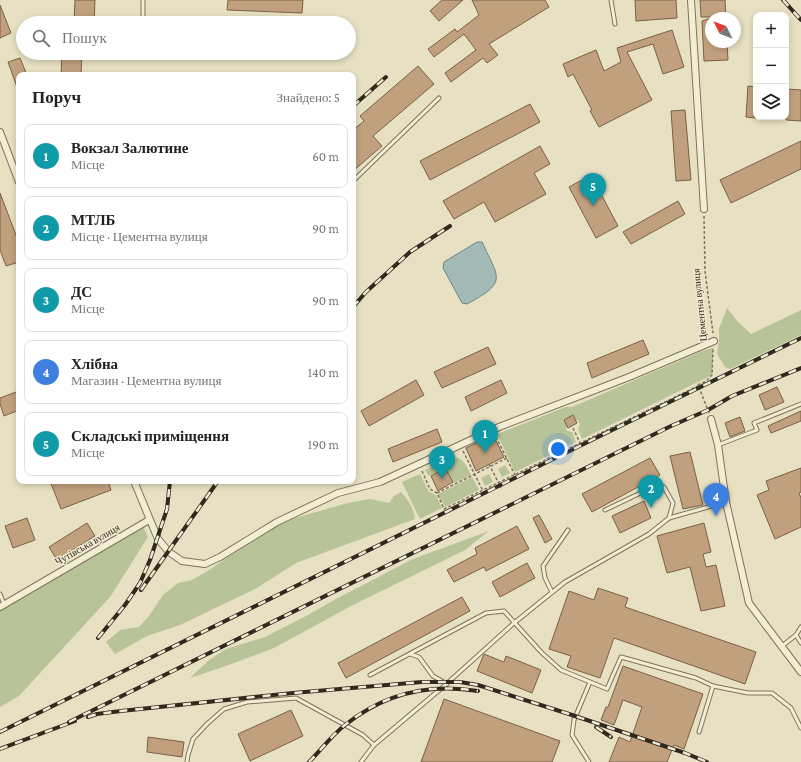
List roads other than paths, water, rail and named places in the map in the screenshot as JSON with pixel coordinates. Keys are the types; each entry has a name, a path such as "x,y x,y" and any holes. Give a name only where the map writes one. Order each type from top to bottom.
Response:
{"street":[{"path":"691,0 704,209"},
{"path":"0,132 16,174"},
{"path":"135,484 158,539 174,556 182,561 205,564 220,557 277,522 338,493 380,482 493,430 615,383 714,341"},
{"path":"711,419 718,445 726,502 749,603 801,672"},
{"name":"Чутівська вулиця","path":"2,606 149,520"}],"lane":[{"path":"143,0 143,16"},
{"path":"611,0 615,24"},
{"path":"356,178 438,98"},
{"path":"718,445 757,430 754,423 801,404"},
{"path":"605,510 655,486 664,487 673,503 669,518"},
{"path":"361,762 374,745 447,684 514,623 565,582 649,534 669,518 726,502"},
{"path":"552,592 545,578 543,566 568,530"},
{"path":"0,594 2,606"},
{"path":"370,675 486,613 504,611 542,654 561,670 607,689 622,657 696,678 713,686 748,693 772,693 791,708 801,728"},
{"path":"782,646 796,635 801,628"},
{"path":"796,635 801,643"},
{"path":"410,654 419,657 434,676 447,684"},
{"path":"589,762 572,735 574,720 590,682"},
{"path":"699,732 713,686"},
{"path":"187,762 193,739 207,724 224,709 247,702 296,698 363,735 374,745"}],"water":[{"path":"477,242 482,242 493,264 496,272 496,279 489,290 480,297 467,304 462,303 443,268 444,262"}],"railway":[{"path":"783,0 801,20"},
{"path":"356,103 386,77"},
{"path":"356,304 366,292 410,252 450,226"},
{"path":"0,732 801,338"},
{"path":"69,722 671,426 708,410 732,396 801,368"},
{"path":"98,638 125,605 140,583 150,560 167,509 170,484"},
{"path":"141,590 216,484"},
{"path":"88,717 97,714 121,711 293,693 422,682 460,682 478,685 569,714 685,753 707,762"},
{"path":"309,762 345,725 360,714 392,698 408,693 442,688 478,691"},
{"path":"0,749 75,721"},
{"path":"596,727 611,737"}],"place":[{"name":"Складські приміщення","path":"593,206"},
{"name":"Вокзал Залютине","path":"485,453"},
{"name":"ДС","path":"442,479"},
{"name":"МТЛБ","path":"651,508"},
{"name":"Хлібна","path":"716,516"}]}
